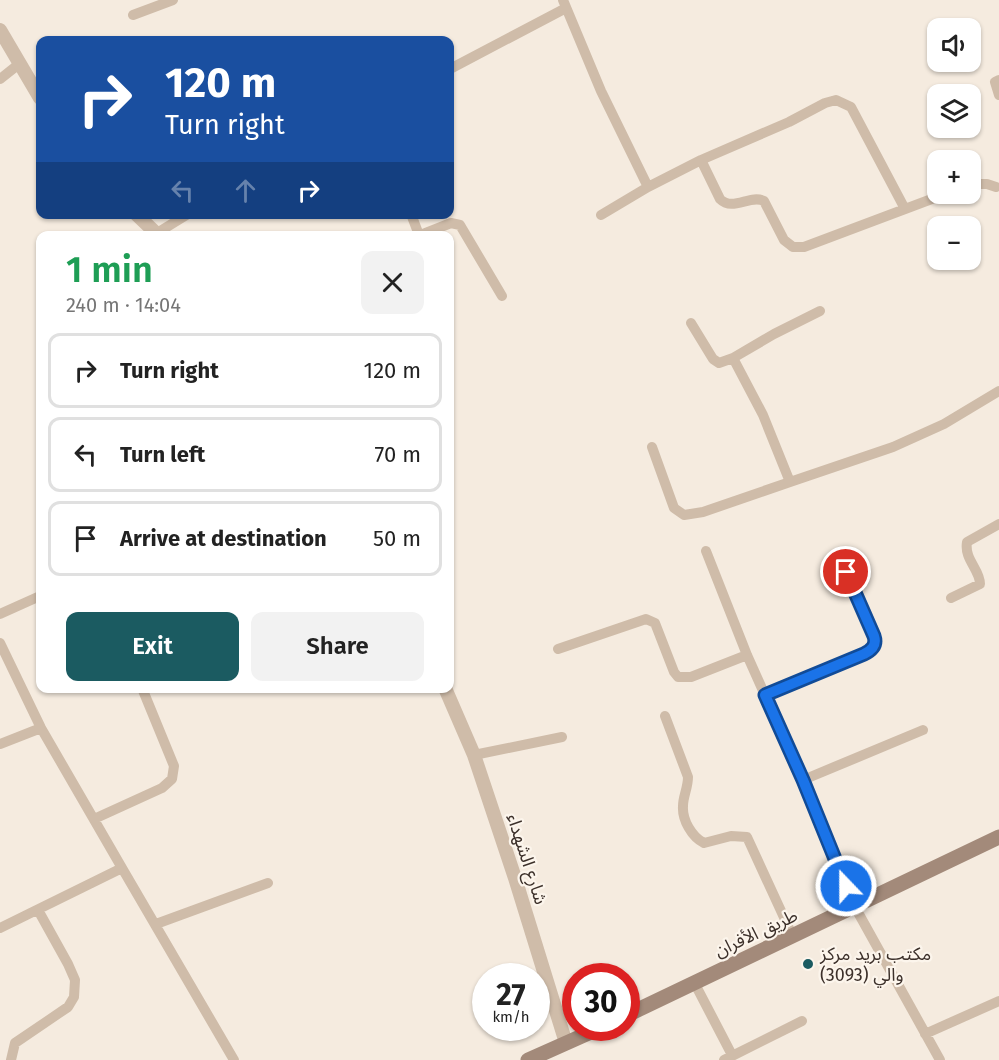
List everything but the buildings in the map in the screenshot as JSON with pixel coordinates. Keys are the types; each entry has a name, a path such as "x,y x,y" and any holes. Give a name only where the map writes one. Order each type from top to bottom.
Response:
{"main road":[{"name":"طريق الأفران","path":"640,1009 999,837"},
{"path":"528,1060 571,1041"}],"street":[{"path":"133,15 173,0"},
{"path":"454,67 564,4 601,91 648,187"},
{"path":"0,30 36,91"},
{"path":"0,79 20,64"},
{"path":"999,80 995,82 999,95"},
{"path":"601,215 648,187 701,160 836,100 851,107 905,208"},
{"path":"701,160 724,203 734,204 755,199 764,201 784,240 793,247 804,247 927,200"},
{"path":"981,184 998,189"},
{"path":"142,219 155,231"},
{"path":"162,231 180,219"},
{"path":"430,231 451,223 460,225 502,296"},
{"path":"692,323 713,359 719,363 733,358 819,311"},
{"path":"733,358 763,416 790,482"},
{"path":"652,447 674,508 684,515 703,512 893,447 944,424 999,391"},
{"path":"951,598 980,585 979,577 966,554 968,542 999,524"},
{"path":"706,551 747,655 803,780 855,908 940,1060"},
{"path":"765,695 864,654 874,646 874,636 846,572"},
{"path":"0,614 36,598"},
{"path":"558,649 646,619 655,623 678,677 691,677 747,655"},
{"path":"0,643 41,728 234,1060"},
{"path":"94,819 162,788 172,779 174,766 144,693"},
{"name":"شارع الشهداء","path":"447,693 474,755 566,1043"},
{"path":"665,716 688,777 688,787 682,806 692,834 704,843 731,836 747,837 793,937"},
{"path":"0,744 41,728"},
{"path":"803,780 923,730"},
{"path":"474,755 562,737"},
{"path":"0,928 122,867"},
{"path":"156,924 268,883"},
{"path":"11,1060 15,1043 68,1007 74,997 75,980 38,910"},
{"path":"695,984 728,1058 802,1021"},
{"path":"925,1034 999,1001"}],"place":[{"name":"مكتب بريد مركز والي (3093)","path":"808,964"}],"route":[{"path":"846,572 874,636 874,646 864,654 765,695 846,886"}]}
